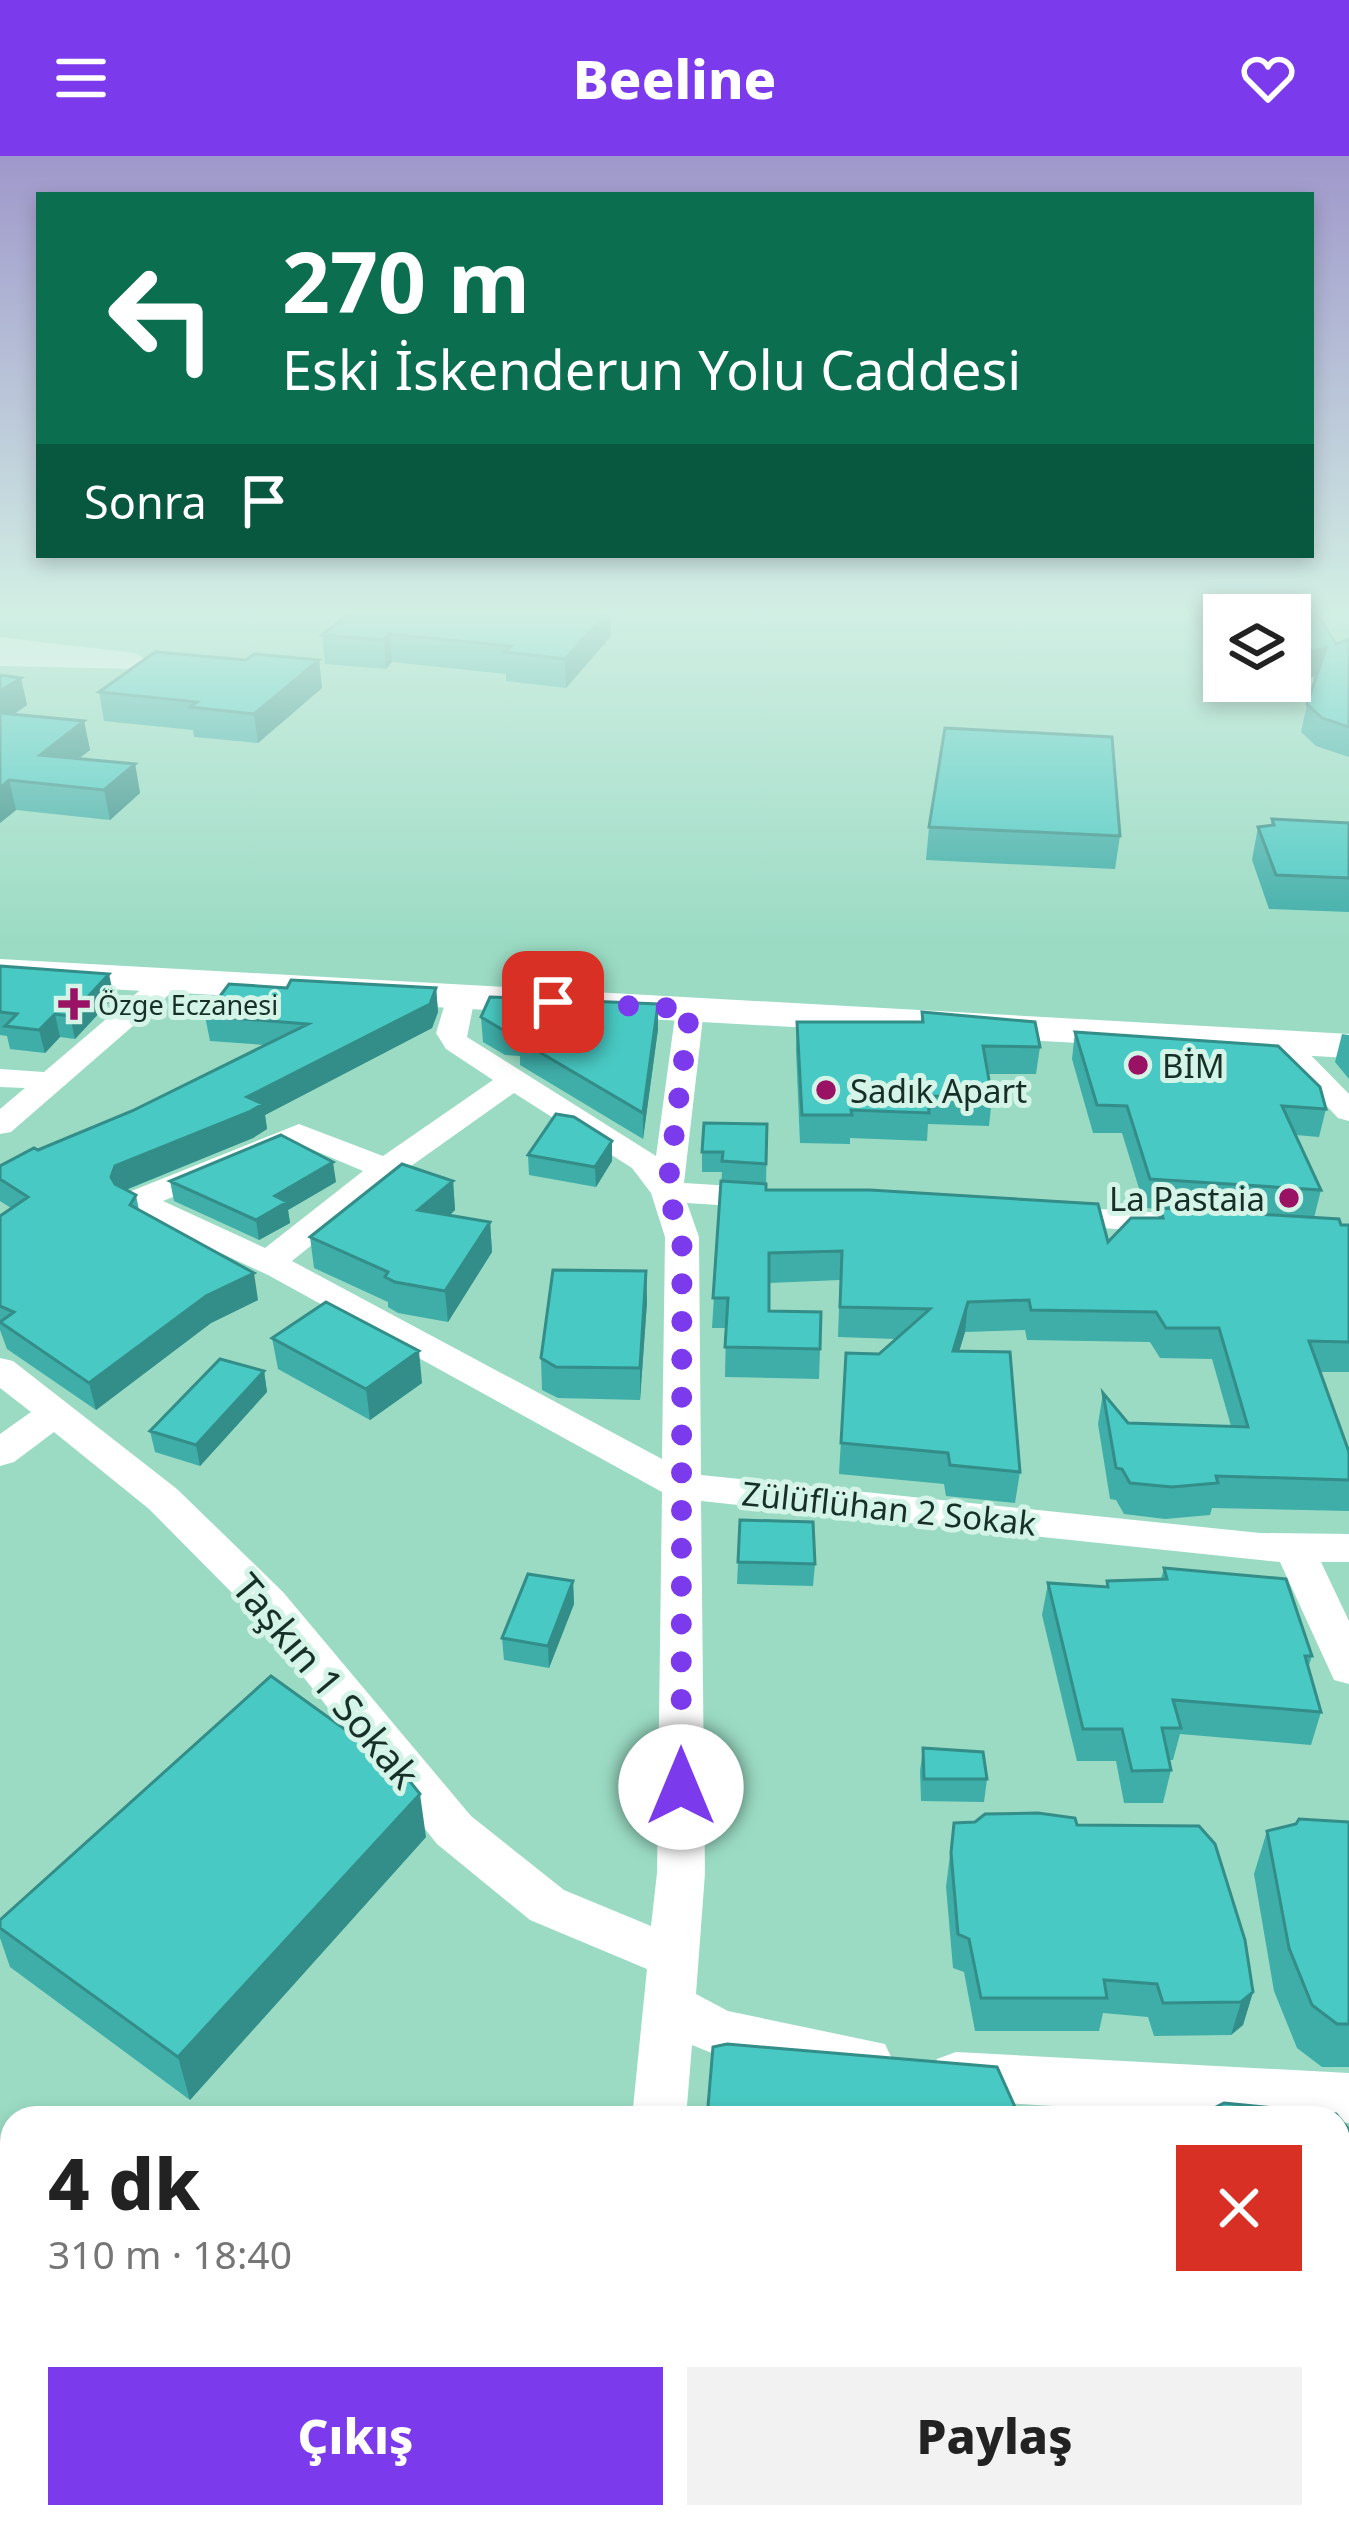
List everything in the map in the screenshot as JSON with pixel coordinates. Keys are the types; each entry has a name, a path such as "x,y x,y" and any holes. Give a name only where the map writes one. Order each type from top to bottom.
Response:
{"street":[{"path":"0,971 1349,1046"},
{"path":"0,1125 169,980"},
{"path":"461,997 450,1033 456,1042 643,1161 667,1192 682,1237 681,1874 660,2106"},
{"path":"667,1192 690,1009"},
{"path":"1282,1042 1349,1112"},
{"path":"0,1078 52,1081"},
{"path":"268,1263 386,1169 511,1081"},
{"name":"Zülüflühan 2 Sokak","path":"386,1169 299,1133 136,1201 268,1263 682,1486 1294,1547 1349,1548"},
{"path":"667,1192 804,1201"},
{"path":"1031,1214 1213,1226"},
{"name":"Taşkın 1 Sokak","path":"0,1370 164,1499 268,1603 454,1830 547,1905 672,1981 719,2033 1080,2100 1349,2098"},
{"path":"0,1453 55,1413"},
{"path":"1294,1547 1349,1668"}],"building":[{"path":"0,720 84,721 40,755 135,764 104,790 9,780 0,788"},
{"path":"945,728 1112,737 1120,836 929,827"},
{"path":"1272,819 1349,823 1349,878 1276,875 1258,827 1274,825"},
{"path":"0,966 109,974 70,1016 55,1014 39,1030 5,1026 17,1014 0,1012"},
{"path":"291,980 436,988 430,1004 247,1097 263,1104 249,1112 115,1166 111,1177 115,1184 136,1195 130,1205 254,1273 206,1296 89,1383 0,1322 14,1312 0,1306 0,1216 28,1197 0,1179 0,1166 132,1111 308,1024 205,1016 229,984 287,988"},
{"path":"490,997 658,1004 643,1113 519,1040 521,1031 503,1030 481,1017"},
{"path":"922,1012 1035,1022 1040,1047 983,1046 992,1097 928,1096 929,1113 851,1110 852,1115 802,1115 797,1022 923,1022"},
{"path":"1075,1032 1278,1046 1320,1087 1326,1109 1282,1106 1321,1190 1150,1179 1127,1106 1097,1105"},
{"path":"556,1114 574,1117 612,1141 595,1167 528,1155"},
{"path":"704,1123 767,1124 766,1164 722,1161 723,1152 702,1152"},
{"path":"281,1135 333,1162 275,1196 287,1202 256,1220 170,1181"},
{"path":"402,1164 453,1181 418,1210 490,1222 445,1291 395,1282 385,1277 388,1272 310,1237"},
{"path":"721,1181 766,1184 766,1190 870,1190 1098,1204 1108,1242 1131,1218 1163,1218 1160,1208 1339,1219 1341,1225 1349,1225 1349,1342 1309,1341 1349,1452 1349,1480 1216,1476 1218,1483 1172,1487 1130,1483 1122,1469 1116,1468 1103,1393 1128,1423 1248,1427 1219,1328 1166,1328 1156,1312 1031,1310 1029,1300 968,1302 953,1351 1010,1352 1020,1472 950,1465 948,1453 841,1443 846,1353 879,1354 930,1309 840,1307 842,1251 769,1253 769,1311 821,1312 820,1349 725,1347 728,1298 713,1298"},
{"path":"553,1270 646,1271 640,1368 556,1367 541,1358"},
{"path":"326,1302 419,1351 366,1389 272,1338"},
{"path":"220,1359 264,1371 196,1445 150,1431"},
{"path":"740,1520 813,1522 815,1564 738,1562"},
{"path":"1164,1568 1286,1579 1312,1656 1305,1656 1321,1712 1173,1700 1181,1728 1162,1728 1171,1770 1132,1771 1122,1729 1083,1729 1048,1583 1108,1587 1107,1581 1167,1579"},
{"path":"528,1574 573,1581 548,1646 502,1638"},
{"path":"271,1676 400,1769 420,1794 178,2057 0,1928 0,1920"},
{"path":"923,1748 983,1752 987,1779 924,1779"},
{"path":"985,1814 1075,1818 1077,1825 1199,1826 1215,1844 1245,1940 1253,1992 1241,2002 1163,2003 1157,1984 1104,1980 1107,1998 981,1998 969,1939 958,1934 951,1853 954,1823 975,1822"},
{"path":"1299,1819 1349,1822 1349,2024 1337,2024 1312,2005 1289,1948 1267,1831 1296,1824"},
{"path":"727,2044 997,2067 1015,2106 708,2106 713,2047"}],"place":[{"name":"Özge Eczanesi","path":"74,1004"},
{"name":"BİM","path":"1138,1065"},
{"name":"Sadık Apart","path":"826,1090"},
{"name":"La Pastaia","path":"1289,1198"}],"route":[{"path":"553,1002 690,1009 667,1192 682,1237 681,1787"}]}
